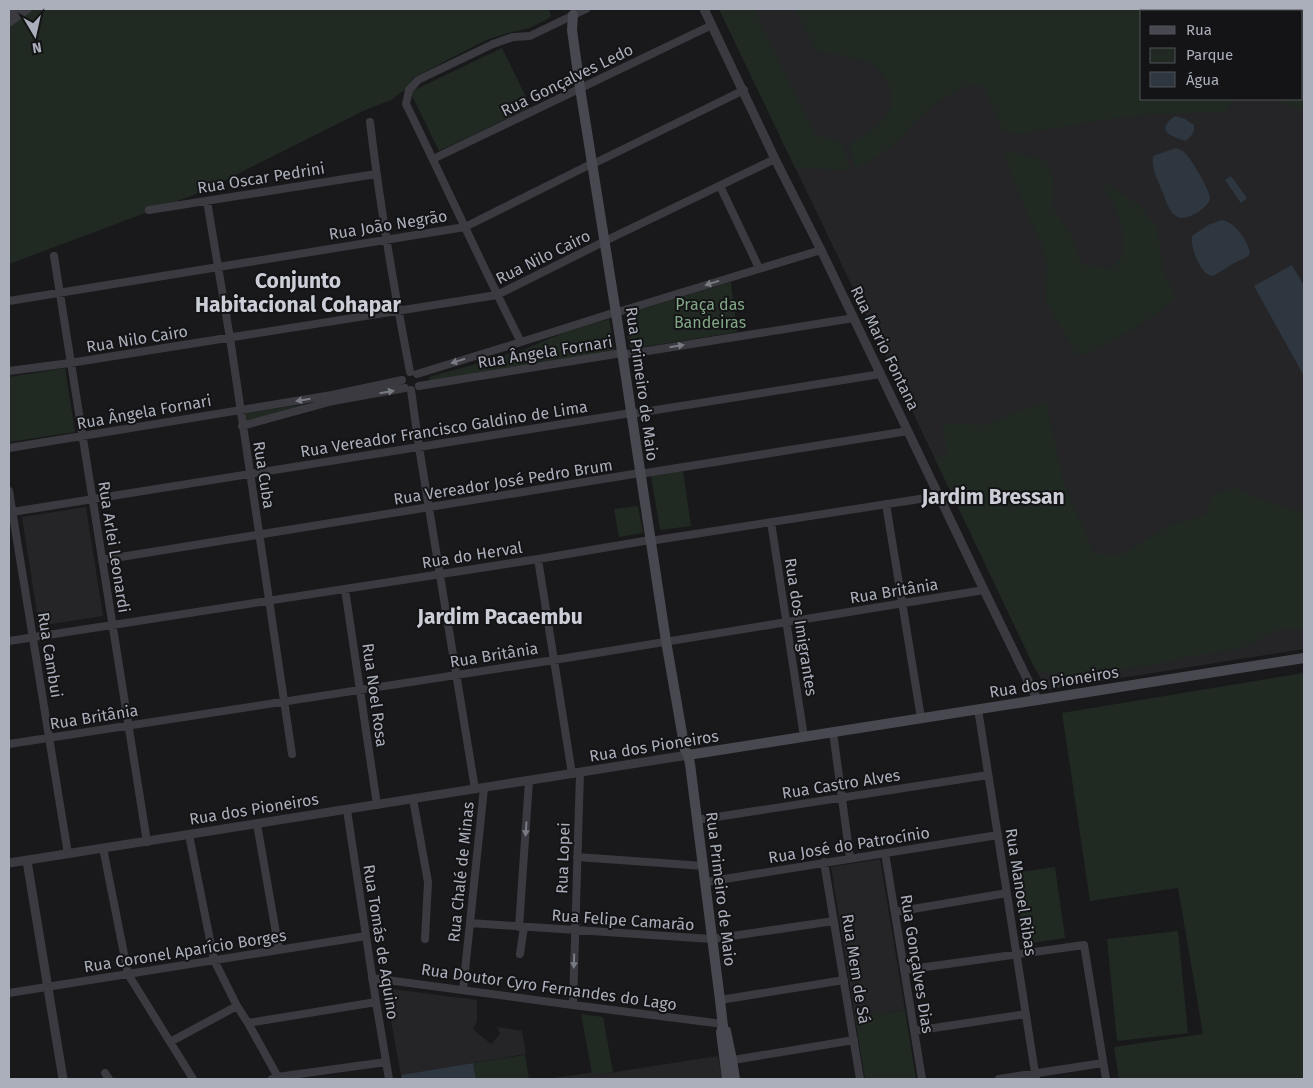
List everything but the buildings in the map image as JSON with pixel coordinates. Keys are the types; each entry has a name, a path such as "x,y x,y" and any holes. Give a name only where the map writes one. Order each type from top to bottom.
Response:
{"main road":[{"name":"Rua Primeiro de Maio","path":"572,12 572,30 626,353 704,866 723,1025 720,1032 735,1079"},
{"name":"Rua dos Pioneiros","path":"688,756 1304,658"},
{"name":"Rua Primeiro de Maio","path":"727,1079 729,1060"}],"street":[{"path":"9,9 17,16"},
{"path":"9,22 26,9"},
{"path":"522,342 497,295 406,104 409,90 418,80 493,44 513,37 530,36 562,21 572,12 586,9"},
{"name":"Rua Mario Fontana","path":"704,9 744,90 775,159 1039,700"},
{"name":"Rua Gonçalves Ledo","path":"433,159 712,25"},
{"name":"Rua João Negrão","path":"9,300 465,227 744,90"},
{"path":"370,122 376,174 398,311 414,373 421,381 414,390 408,389 402,383 405,374 414,373 522,342 821,250"},
{"name":"Rua Nilo Cairo","path":"9,371 497,295 775,159"},
{"name":"Rua Oscar Pedrini","path":"149,210 376,174"},
{"path":"720,186 759,268"},
{"name":"Rua Cuba","path":"207,200 230,338 292,754"},
{"name":"Rua Arlei Leonardi","path":"54,256 146,842"},
{"name":"Rua Ângela Fornari","path":"419,386 854,318"},
{"name":"Rua Vereador Francisco Galdino de Lima","path":"12,512 881,374"},
{"name":"Rua Ângela Fornari","path":"242,426 333,398 402,380"},
{"name":"Rua Ângela Fornari","path":"9,448 240,409 408,389"},
{"name":"Rua Chalé de Minas","path":"408,389 456,675 479,788 470,923 463,990"},
{"name":"Rua Vereador José Pedro Brum","path":"102,560 908,431"},
{"name":"Rua Cambui","path":"9,491 68,854"},
{"name":"Rua do Herval","path":"9,641 939,496"},
{"path":"886,504 921,718"},
{"name":"Rua dos Imigrantes","path":"771,522 804,737"},
{"path":"9,545 18,543"},
{"name":"Rua Lopei","path":"538,558 554,660 576,773 577,857 573,1005"},
{"name":"Rua Noel Rosa","path":"345,589 378,805"},
{"name":"Rua Britânia","path":"9,744 554,660 984,590"},
{"name":"Rua Manoel Ribas","path":"978,709 1036,1076"},
{"path":"833,732 850,858"},
{"name":"Rua dos Pioneiros","path":"9,864 688,756"},
{"name":"Rua Castro Alves","path":"697,820 988,775"},
{"path":"520,954 530,780"},
{"path":"413,799 428,882 424,939"},
{"name":"Rua Tomás de Aquino","path":"347,810 372,978 390,1079"},
{"path":"257,824 279,950"},
{"path":"189,835 214,960 276,1078 386,1062"},
{"name":"Rua José do Patrocínio","path":"706,882 998,835"},
{"path":"103,848 128,974 193,1079"},
{"name":"Rua Gonçalves Dias","path":"885,853 922,1079"},
{"path":"577,857 704,866"},
{"path":"27,860 63,1079"},
{"name":"Rua Mem de Sá","path":"824,862 860,1079"},
{"path":"894,912 1007,893"},
{"name":"Rua Felipe Camarão","path":"470,923 712,939 834,921"},
{"name":"Rua Coronel Aparício Borges","path":"9,993 366,936"},
{"path":"904,970 1084,945 1106,1079"},
{"name":"Rua Doutor Cyro Fernandes do Lago","path":"372,978 723,1025"},
{"path":"720,1000 844,980"},
{"path":"248,1023 376,1002"},
{"path":"170,1042 237,1006"},
{"path":"914,1031 1026,1014"},
{"path":"729,1060 854,1040"},
{"path":"998,1079 1036,1076 1103,1062"}],"shaded area":[{"path":"719,9 1304,9 1304,649 1046,690"},
{"path":"86,507 103,616 39,626 22,517"},
{"path":"880,859 905,1010 855,1018 831,867"},
{"path":"385,988 477,1000 477,1021 473,1029 491,1044 500,1034 497,1027 522,1031 526,1054 401,1075"},
{"path":"718,1056 722,1079 547,1079 595,1072 596,1075"}],"green space":[{"path":"27,9 549,9 551,17 530,28 486,40 413,78 406,89 391,100 363,111 204,191 9,264 9,22"},
{"path":"719,9 754,9 816,136 827,137 842,143 850,170 795,168"},
{"path":"795,9 1304,9 1304,110 1277,100 1303,100 1303,10 1140,10 1140,100 1233,100 1225,112 1152,114 1018,134 1003,130 983,87 970,84 940,100 913,123 901,138 885,151 856,169 849,145 879,125 892,106 889,85 875,67 866,62 857,58 816,51"},
{"path":"502,48 531,107 439,151 410,92"},
{"path":"1003,151 1018,153 1048,162 1054,181 1052,207 1071,234 1076,251 1083,264 1111,269 1123,256 1124,235 1114,204 1101,185 1108,184 1140,206 1157,228 1163,271 1176,298 1152,317 1121,336 1087,354 1076,354 1046,301 1047,268 1042,244 1026,211"},
{"name":"Praça das Bandeiras","path":"731,282 737,332 630,349 625,314"},
{"path":"609,319 615,352 430,384 429,377 528,348 565,332"},
{"path":"65,368 75,432 9,442 9,377"},
{"path":"1046,401 1063,480 1094,553 1119,556 1170,525 1206,515 1212,496 1234,487 1252,496 1304,513 1304,628 1280,629 1243,648 1186,657 1154,665 1068,676 1036,671 935,459 948,453 942,423 985,425"},
{"path":"306,404 247,422 245,413"},
{"path":"683,471 691,526 660,530 651,476"},
{"path":"638,506 643,533 619,537 614,509"},
{"path":"1304,673 1304,1079 1119,1079 1114,1047 1203,1034 1178,888 1090,901 1062,713"},
{"path":"1055,867 1065,938 1024,944 1014,873"},
{"path":"1178,931 1188,1033 1117,1041 1107,939"},
{"path":"905,1010 916,1079 865,1079 855,1018"},
{"path":"581,1014 603,1017 613,1072 596,1075 595,1072 592,1073"},
{"path":"525,1055 529,1079 476,1079 473,1063"}],"water":[{"path":"1175,116 1185,119 1194,125 1191,136 1186,141 1170,135 1165,129 1169,121"},
{"path":"1176,148 1183,151 1190,159 1203,181 1210,198 1206,206 1201,210 1185,218 1176,216 1170,209 1153,165 1153,156"},
{"path":"1231,176 1247,198 1241,203 1225,180"},
{"path":"1222,220 1236,228 1247,243 1250,253 1247,257 1213,276 1203,270 1198,261 1193,250 1192,236 1208,225"},
{"path":"1292,265 1304,286 1304,376 1254,286"},
{"path":"473,1063 476,1079 402,1079 401,1075"}],"district":[{"name":"Conjunto Habitacional Cohapar","path":"298,293"},
{"name":"Jardim Bressan","path":"993,497"},
{"name":"Jardim Pacaembu","path":"500,617"}]}
